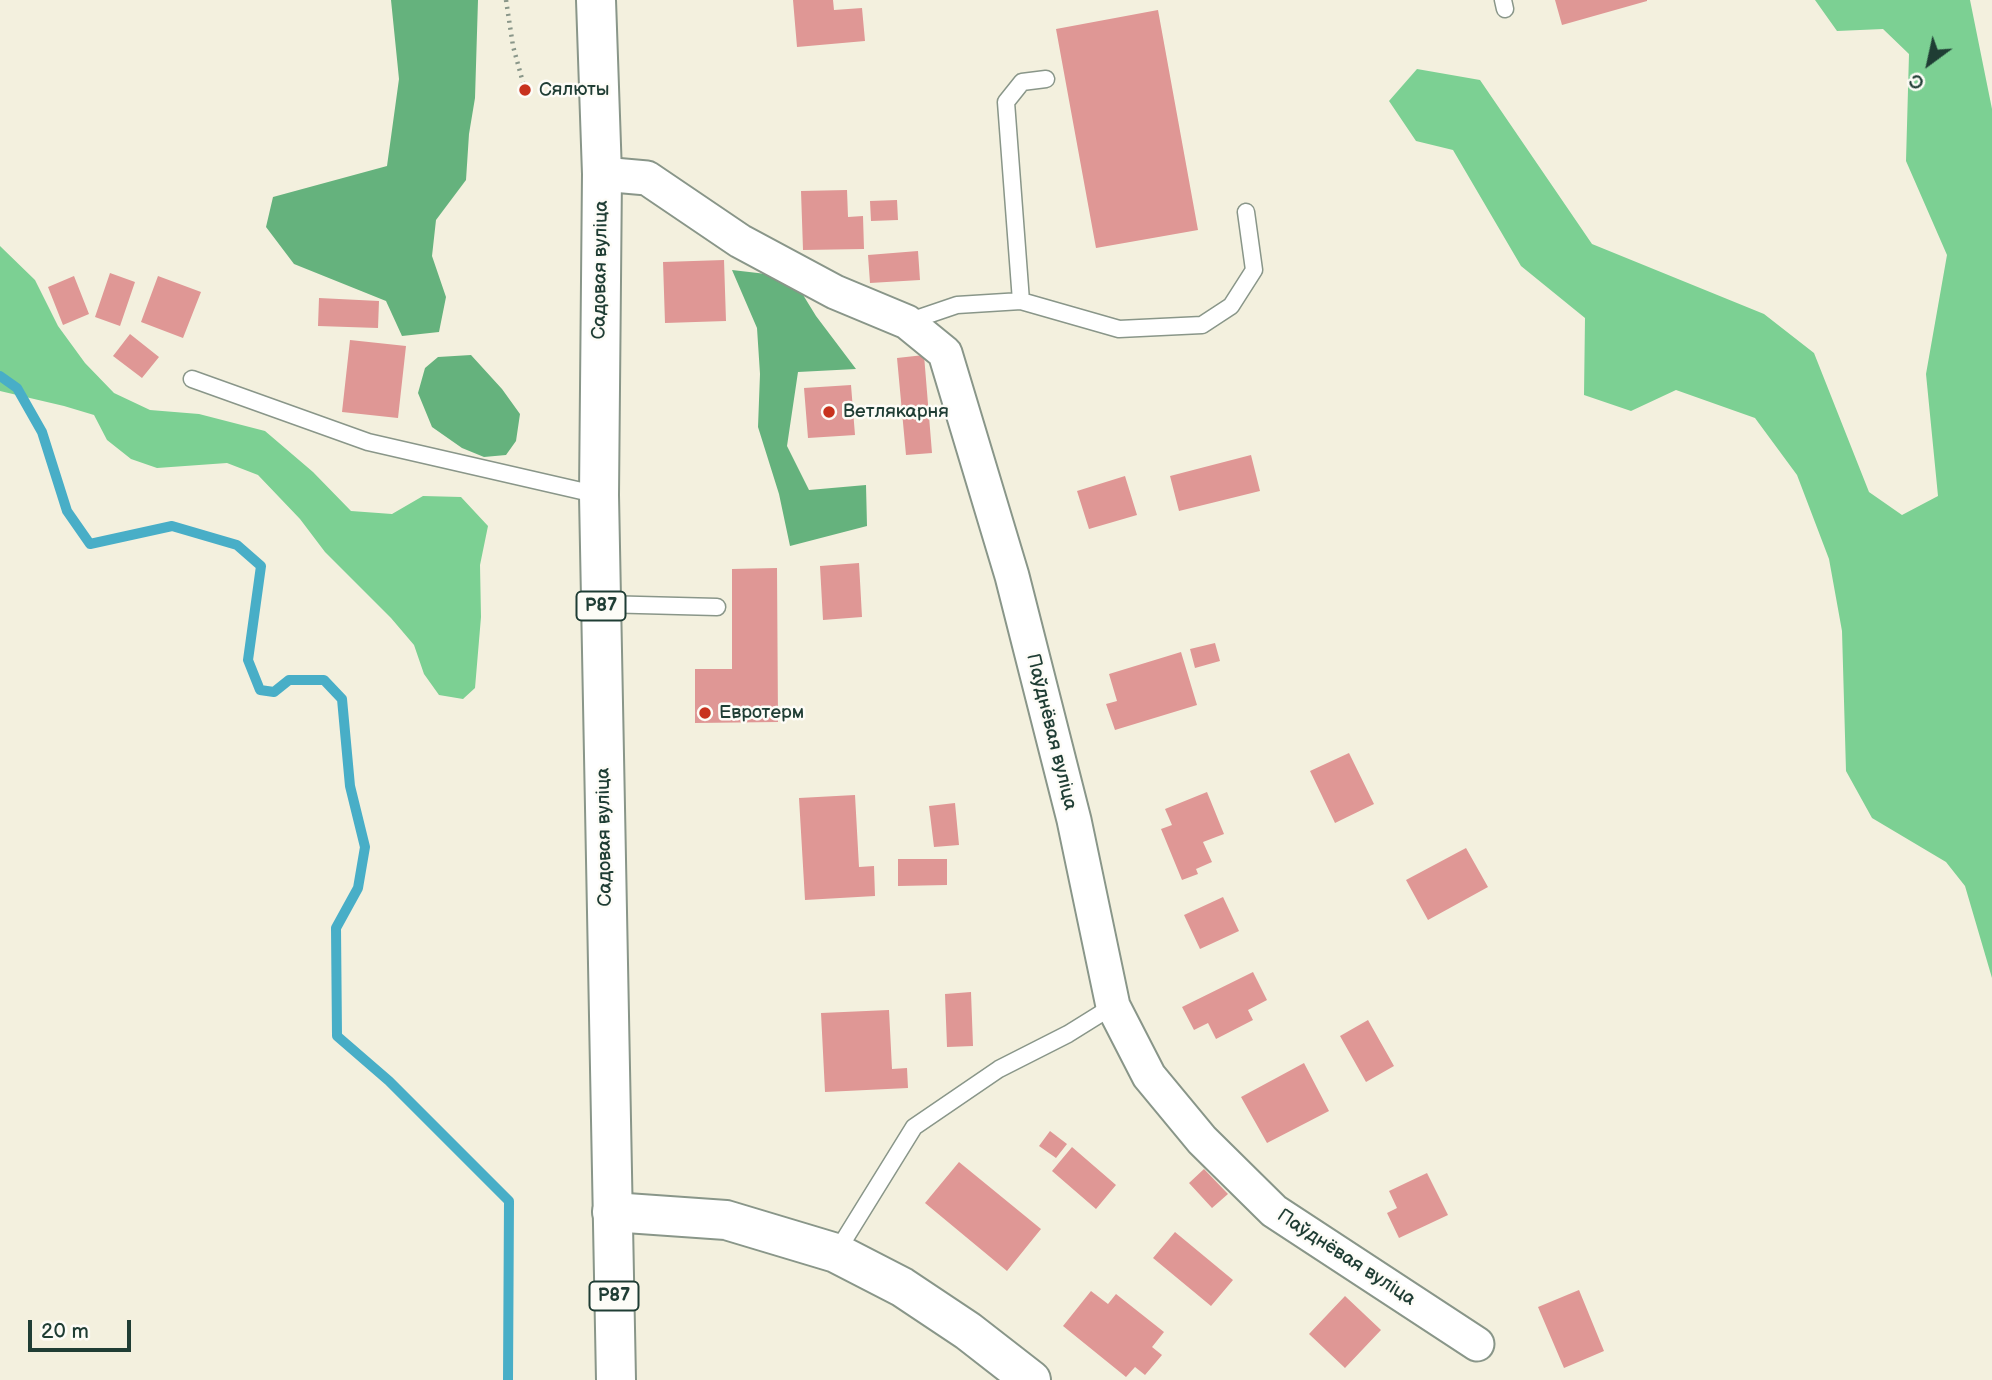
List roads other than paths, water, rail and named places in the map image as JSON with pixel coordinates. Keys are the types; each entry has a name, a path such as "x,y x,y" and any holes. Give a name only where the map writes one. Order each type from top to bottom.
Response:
{"main road":[{"name":"Садовая вуліца","path":"596,0 602,174 599,495 612,1212"},
{"path":"612,1212 726,1220 836,1253 913,1294 968,1331 1031,1380"},
{"name":"Р87","path":"612,1212 616,1380"}],"street":[{"name":"Паўднёвая вуліца","path":"602,174 647,178 740,241 835,292 907,322 945,352 1012,576 1074,820 1113,1006 1149,1076 1202,1140 1273,1211 1477,1344"}],"lane":[{"path":"1021,301 1006,102 1022,82 1046,79"},
{"path":"907,322 957,305 1021,301 1119,329 1202,325 1231,306 1254,270 1246,212"},
{"path":"192,379 368,442 599,495"},
{"path":"601,604 717,607"},
{"path":"836,1253 914,1127 999,1069 1068,1034 1113,1006"}],"waterway":[{"path":"0,376 17,388 42,432 67,511 90,544 172,526 237,545 261,566 248,660 260,690 274,692 289,680 324,680 342,699 350,786 365,847 358,888 336,928 337,1036 389,1081 509,1201 508,1380"}],"place":[{"name":"Сялюты","path":"525,90"},
{"name":"Ветлякарня","path":"829,412"},
{"name":"Евротерм","path":"705,713"}]}
